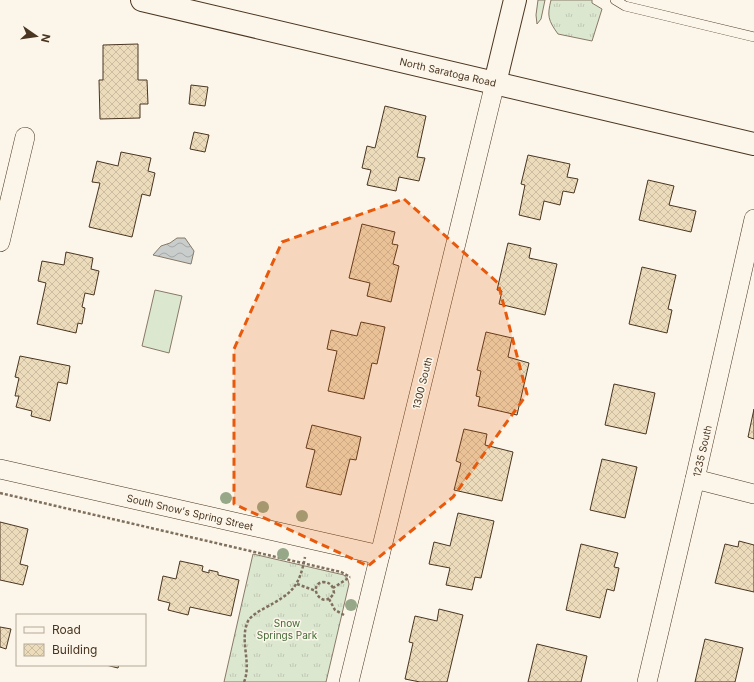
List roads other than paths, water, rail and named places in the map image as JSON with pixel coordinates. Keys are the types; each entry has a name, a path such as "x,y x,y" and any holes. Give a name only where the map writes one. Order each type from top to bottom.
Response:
{"main road":[{"name":"North Saratoga Road","path":"142,0 754,144"},
{"path":"495,83 515,0"}],"street":[{"name":"1300 South","path":"349,682 495,83"},
{"path":"0,242 25,137"},
{"name":"1235 South","path":"647,682 754,219"},
{"name":"South Snow's Spring Street","path":"0,469 380,555"},
{"path":"695,479 754,494"}],"lane":[{"path":"615,0 625,6 754,37"}],"water":[{"path":"177,238 185,238 194,251 191,264 153,255 161,246 170,243"}],"park label":[{"name":"Snow Springs Park","path":"287,628"}]}
